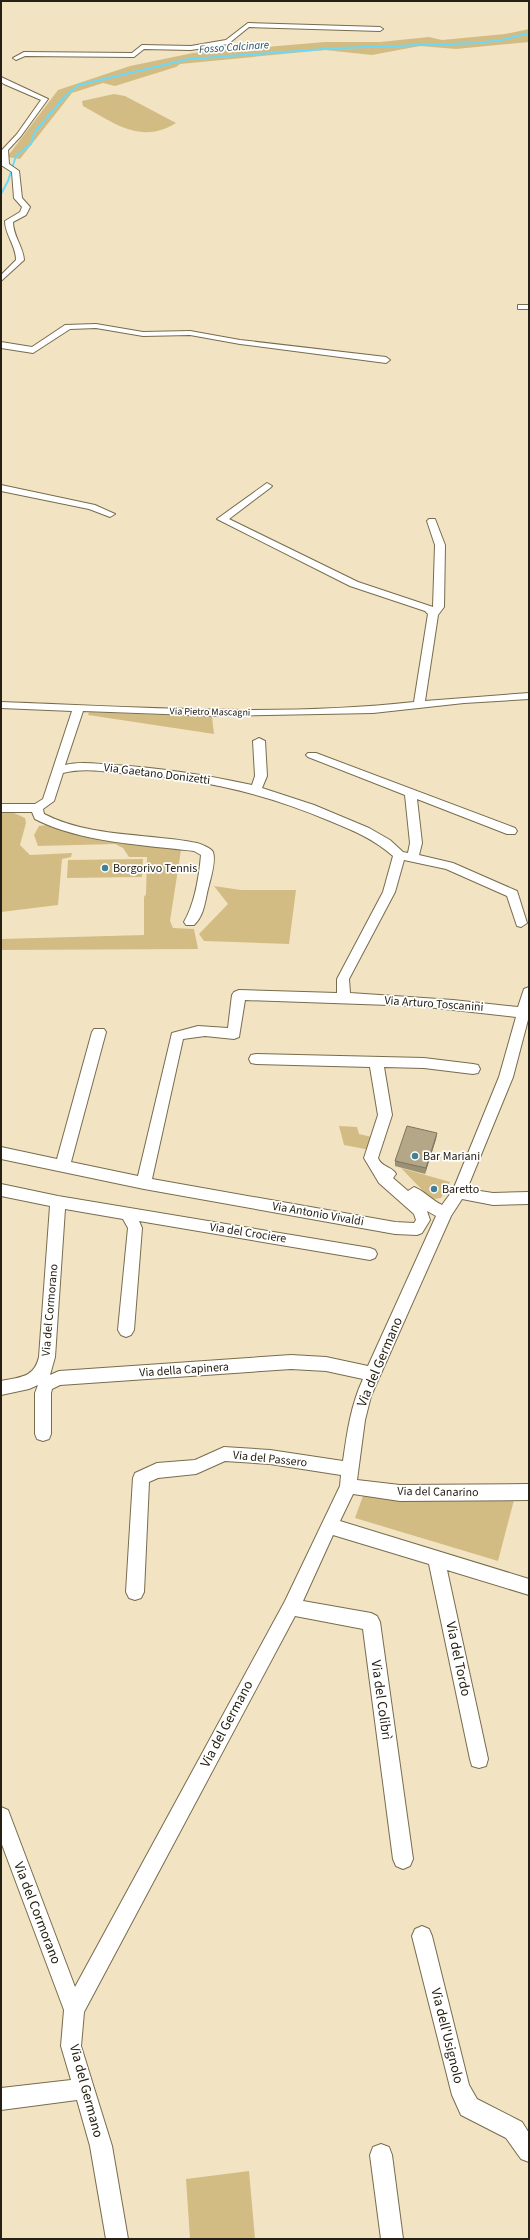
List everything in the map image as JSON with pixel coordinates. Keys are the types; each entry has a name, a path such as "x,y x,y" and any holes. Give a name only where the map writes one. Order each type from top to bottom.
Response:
{"street":[{"path":"16,58 24,54 134,55 142,47 192,48 228,42 248,25 380,30"},
{"path":"1,279 20,260 21,251 8,228 9,221 23,213 26,207 18,198 15,172 3,163 5,150 18,135 44,99 39,95 4,84"},
{"path":"1,345 33,350 68,327 96,326 143,334 190,333 240,342 386,360"},
{"path":"267,486 222,519 354,584 429,609 434,614"},
{"path":"1,488 92,507 110,514"},
{"path":"419,705 434,614 439,607 440,546 432,520"},
{"name":"Via Pietro Mascagni","path":"1,705 218,713 373,710 529,696"},
{"path":"1,808 37,808 48,801 78,709"},
{"path":"256,790 260,776 259,741"},
{"path":"312,755 511,831"},
{"name":"Via Gaetano Donizetti","path":"57,771 73,767 153,771 206,778 256,790 310,808 365,831 386,843 399,855"},
{"path":"411,794 416,843 413,857"},
{"path":"37,808 39,816 58,826 127,839 197,847 207,853 206,870 195,917 190,922"},
{"path":"344,997 343,979 389,892 399,855 448,866 513,894 521,923"},
{"path":"376,1062 385,1115 371,1158 372,1164 382,1172 390,1174 428,1205 445,1213 459,1192 506,1077 529,992"},
{"name":"Via Arturo Toscanini","path":"144,1183 178,1036 184,1032 199,1031 234,1034 239,995 344,997 524,1013"},
{"path":"62,1167 99,1032"},
{"path":"256,1059 424,1063 474,1069"},
{"name":"Via Antonio Vivaldi","path":"1,1152 62,1167 144,1183 395,1228 417,1228 423,1223 423,1215 420,1210 384,1180 382,1172"},
{"name":"Via del Crociere","path":"1,1190 58,1202 370,1254"},
{"path":"459,1192 469,1196 492,1199 529,1198"},
{"name":"Via del Cormorano","path":"1,1388 29,1382 43,1372 47,1357 58,1202"},
{"path":"126,1213 135,1228 126,1330"},
{"name":"Via del Germano","path":"117,2239 101,2146 71,2046 74,2010 270,1643 292,1607 329,1526 348,1477 357,1420 363,1396 445,1213"},
{"name":"Via della Capinera","path":"43,1434 43,1393 46,1384 59,1378 291,1362 326,1364 373,1374"},
{"name":"Via del Passero","path":"135,1592 141,1478 157,1471 196,1467 224,1454 270,1457 348,1477"},
{"name":"Via del Canarino","path":"348,1477 400,1493 529,1492"},
{"path":"329,1526 529,1587"},
{"name":"Via del Tordo","path":"436,1559 479,1759"},
{"name":"Via del Colibrì","path":"292,1607 371,1622 403,1859"},
{"name":"Via del Cormorano","path":"1,1817 74,2010"},
{"name":"Via dell'Usignolo","path":"422,1936 459,2088 469,2107 514,2130 529,2151"},
{"path":"1,2099 84,2089"},
{"path":"381,2155 392,2239"}],"shaded area":[{"path":"529,29 529,42 456,49 420,46 372,55 325,50 180,64 176,67 115,86 103,83 72,93 20,159 7,157 58,90 130,66 193,53 325,42 380,42 429,37 442,40 505,34"},
{"path":"114,94 125,96 176,123 163,129 151,132 139,132 117,125 83,106 82,101"},
{"path":"89,712 212,717 214,734 88,715"},
{"path":"1,812 14,813 25,818 26,823 20,845 30,855 72,853 71,857 62,859 58,905 1,912"},
{"path":"47,825 92,836 181,850 170,921 173,928 194,929 198,949 1,950 1,939 144,935 144,897 146,894 147,857 129,857 123,848 115,844 38,846 34,835 39,826"},
{"name":"Borgorivo Tennis","path":"143,859 142,877 67,878 68,860"},
{"path":"214,886 241,890 296,890 289,944 204,941 199,934 228,904"},
{"path":"339,1126 357,1127 359,1134 372,1137 370,1150 344,1145"},
{"name":"Baretto","path":"401,1168 450,1182 441,1198 434,1199 429,1197"},
{"path":"364,1493 514,1500 498,1561 355,1518"},
{"path":"249,2171 255,2239 190,2239 186,2179"}],"building":[{"name":"Bar Mariani","path":"407,1126 437,1133 426,1168 395,1161"}],"waterway":[{"name":"Fosso Calcinare","path":"1,194 8,181 16,156 31,144 34,133 67,94 79,85 189,59 339,48 477,43 502,40 529,33"}],"place":[{"name":"Borgorivo Tennis","path":"105,868"},
{"name":"Bar Mariani","path":"415,1156"},
{"name":"Baretto","path":"434,1189"}]}
